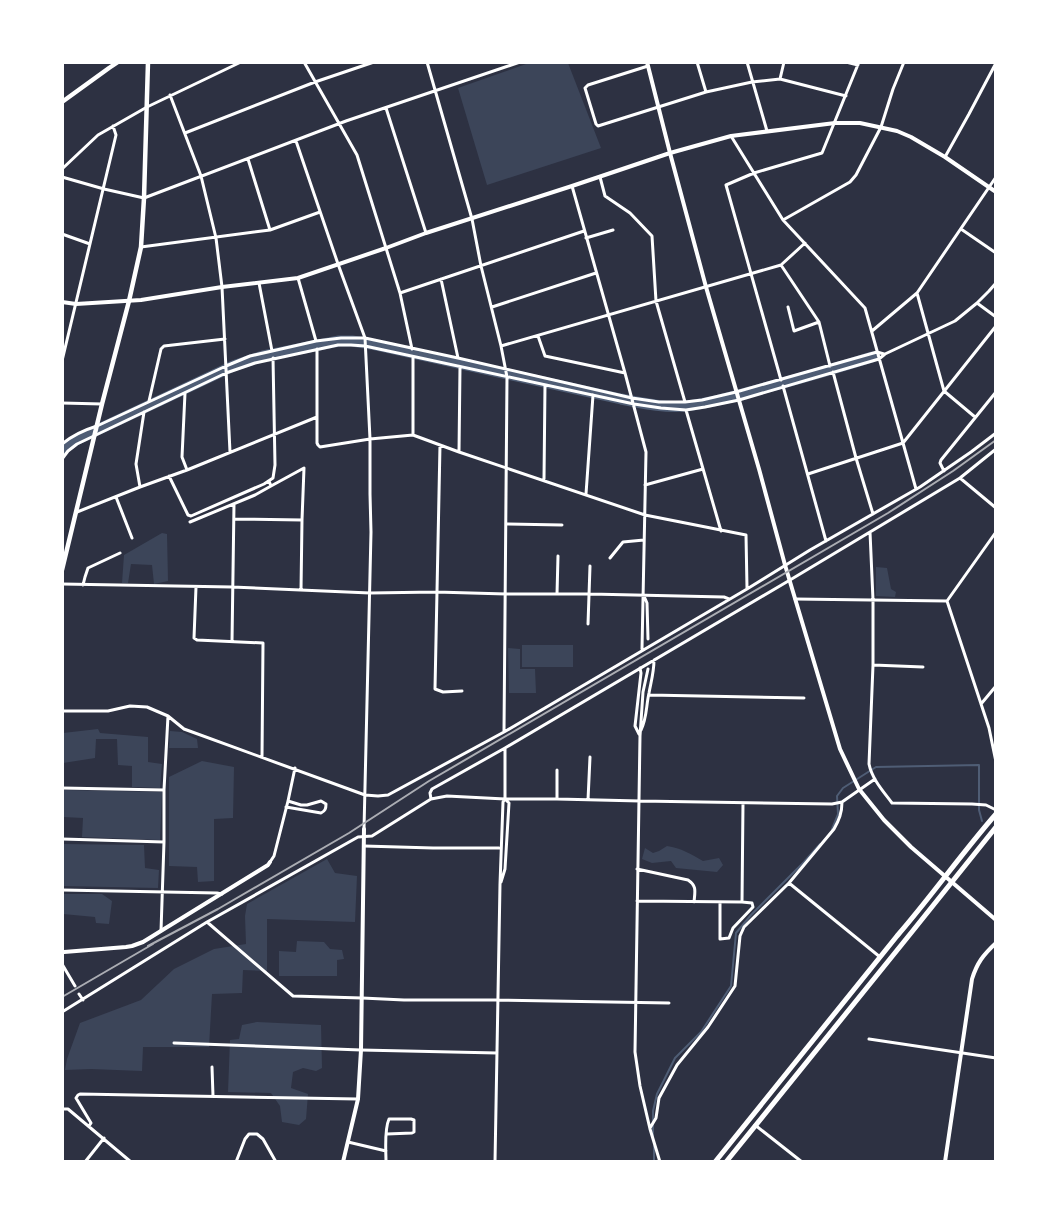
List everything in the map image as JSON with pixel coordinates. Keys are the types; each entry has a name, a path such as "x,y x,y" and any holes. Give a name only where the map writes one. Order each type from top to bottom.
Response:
{"highway":[{"path":"715,1162 946,877 973,840 996,814"},
{"path":"726,1162 996,827"}],"main road":[{"path":"62,102 118,62"},
{"path":"62,570 140,247 144,198 148,62"}],"street":[{"path":"62,169 98,135 113,126 147,106 241,62"},
{"path":"304,62 357,155 400,293 412,349"},
{"path":"185,133 315,82 374,62"},
{"path":"427,62 472,219 507,377 504,732"},
{"path":"62,176 104,189 144,198 340,124 520,62"},
{"path":"697,62 706,92"},
{"path":"746,62 767,131"},
{"path":"780,79 784,62"},
{"path":"781,380 726,185 754,174 822,153 858,64 846,62"},
{"path":"783,220 850,182 856,175 881,127 904,62"},
{"path":"945,157 996,63"},
{"path":"846,96 780,79 752,82 706,92 659,106 598,126 585,88 588,85 647,64 659,106 706,287 785,565 840,749 859,789 884,820 911,847 996,920"},
{"path":"170,95 201,176 216,238 222,287 230,452"},
{"path":"386,108 426,233"},
{"path":"62,302 76,304 141,300 222,287 298,278 426,233 670,153 731,136 835,122 860,123 881,127 911,137 945,157 996,192"},
{"path":"63,359 116,135 113,126"},
{"path":"731,136 783,220 865,308 916,489"},
{"path":"296,141 364,338 370,439 371,532 361,1050 358,1099 343,1162"},
{"path":"248,159 270,230"},
{"path":"600,177 604,196 630,213 652,236 656,301 685,402"},
{"path":"872,331 916,293 996,177"},
{"path":"572,186 646,452 642,650"},
{"path":"140,247 270,230 320,212"},
{"path":"961,229 996,253"},
{"path":"586,238 613,230"},
{"path":"400,293 584,231"},
{"path":"62,234 90,244"},
{"path":"501,346 782,265 804,244"},
{"path":"782,265 819,322 830,366"},
{"path":"492,307 596,273"},
{"path":"298,278 316,341"},
{"path":"441,279 458,358"},
{"path":"62,459 77,444 226,373 255,362 338,345 365,346 593,396 661,408 686,410 739,400 879,359 885,354 955,321 977,303 996,282"},
{"path":"260,283 272,350"},
{"path":"916,293 944,391 975,417"},
{"path":"977,303 996,317"},
{"path":"788,307 794,331 819,322"},
{"path":"808,474 903,443 996,326"},
{"path":"538,336 545,356 625,373"},
{"path":"62,444 71,437 250,356 316,341 341,338 364,338 632,398 659,402 702,400 781,380 877,352 885,354"},
{"path":"149,402 161,349 164,346 225,339"},
{"path":"317,349 317,443 320,447 370,439 413,435 645,515 746,535 747,589"},
{"path":"413,356 413,435"},
{"path":"169,476 188,515 191,516 273,478 275,474 275,434 273,358"},
{"path":"459,452 460,366"},
{"path":"833,372 873,514"},
{"path":"544,480 545,385"},
{"path":"783,386 826,541"},
{"path":"944,471 940,463 941,460 996,392"},
{"path":"185,393 182,457 187,470"},
{"path":"586,494 593,396"},
{"path":"62,403 102,404"},
{"path":"686,410 721,531"},
{"path":"140,487 136,464 144,412"},
{"path":"77,512 187,470 317,416"},
{"path":"62,712 108,711 130,706 147,707 168,716 184,729 365,795 388,795 504,732 916,489 996,433"},
{"path":"440,445 435,688 443,692 462,691"},
{"path":"431,799 430,792 432,789 790,580 960,478 996,449"},
{"path":"190,522 254,495 304,468 301,590"},
{"path":"645,485 703,469"},
{"path":"960,478 996,508"},
{"path":"269,481 270,486"},
{"path":"116,497 132,538"},
{"path":"232,642 234,504"},
{"path":"234,519 302,520"},
{"path":"506,524 562,525"},
{"path":"870,532 873,666 869,764 875,779 892,803 972,804 986,805 996,810"},
{"path":"947,601 996,532"},
{"path":"610,558 623,542 644,540"},
{"path":"84,585 88,568 120,553"},
{"path":"557,594 558,556"},
{"path":"588,624 590,566"},
{"path":"62,584 232,587 370,593 644,595 724,597 729,600"},
{"path":"196,587 194,638 197,640 263,643 262,757"},
{"path":"644,595 647,604 648,639"},
{"path":"795,599 947,601"},
{"path":"947,601 989,728 996,762"},
{"path":"640,730 645,722 648,695 654,672 654,660"},
{"path":"873,666 923,667"},
{"path":"640,668 636,726 640,736"},
{"path":"648,669 643,692 640,730 635,1052 640,1086 660,1162"},
{"path":"981,704 996,686"},
{"path":"648,695 804,698"},
{"path":"161,932 164,790 168,716"},
{"path":"495,1162 500,884 505,799 505,746"},
{"path":"588,800 590,757"},
{"path":"63,952 132,946 143,942 268,865 274,856 295,768"},
{"path":"557,770 557,799"},
{"path":"62,1012 207,922 358,838 372,836 431,799 447,796 640,802 832,804 842,802 875,779"},
{"path":"62,788 164,790"},
{"path":"286,807 321,813 326,807 326,804 321,801 301,805 288,801"},
{"path":"650,1129 656,1118 659,1098 677,1065 708,1027 735,986 740,936 744,927 789,883 834,830 842,811 842,802"},
{"path":"742,902 744,803"},
{"path":"62,839 164,842"},
{"path":"364,846 498,848"},
{"path":"638,869 688,880 695,888 694,902"},
{"path":"789,883 880,958"},
{"path":"62,890 217,892 222,894"},
{"path":"637,901 742,902 752,903 753,907 733,928 729,938 720,939 720,902"},
{"path":"207,922 293,996 404,1000 669,1003"},
{"path":"945,1162 972,979 982,957 996,943"},
{"path":"62,964 75,986"},
{"path":"79,994 83,1000"},
{"path":"869,1039 996,1058"},
{"path":"174,1043 497,1053"},
{"path":"212,1067 213,1096"},
{"path":"89,1126 91,1123 76,1098 80,1094 358,1099"},
{"path":"62,1109 68,1109 132,1162"},
{"path":"386,1134 412,1133 414,1132 414,1120 411,1118 389,1119 386,1134 386,1162"},
{"path":"755,1125 802,1162"},
{"path":"236,1162 245,1139 249,1134 257,1134 263,1139 276,1162"},
{"path":"85,1162 104,1138"},
{"path":"348,1142 386,1151"}],"shaded area":[{"path":"529,63 568,63 601,148 487,185 458,88"},
{"path":"162,533 167,534 168,581 154,584 152,565 131,564 128,583 122,583 124,555"},
{"path":"876,567 887,568 891,589 896,592 895,597 876,596"},
{"path":"522,645 573,645 573,667 522,667"},
{"path":"508,648 520,649 520,669 535,669 536,693 509,693"},
{"path":"98,729 100,733 148,737 148,762 162,764 160,788 132,787 132,766 118,765 117,739 96,739 95,758 63,763 63,733"},
{"path":"170,731 182,732 197,739 198,748 169,748"},
{"path":"202,761 234,767 233,818 214,819 214,881 198,882 197,867 169,866 169,777"},
{"path":"63,790 162,792 160,840 82,837 83,818 63,817"},
{"path":"63,844 144,845 145,868 159,870 158,888 63,886"},
{"path":"667,846 681,850 703,861 719,858 723,865 717,872 676,868 671,861 652,863 642,859 645,848 653,853"},
{"path":"327,859 335,873 357,876 355,922 267,919 267,971 243,970 242,993 212,994 209,1047 143,1047 142,1071 65,1070 80,1023 141,1000 174,969 214,949 246,944 245,916 247,904"},
{"path":"62,894 102,894 112,901 109,924 96,923 95,917 63,914"},
{"path":"297,941 324,942 330,949 342,950 344,959 337,960 337,976 279,976 279,951 296,952"},
{"path":"257,1022 321,1025 322,1068 316,1071 303,1068 293,1072 291,1088 308,1094 306,1119 299,1125 282,1122 280,1106 271,1093 228,1092 230,1040 239,1039 242,1025"}],"waterway":[{"path":"62,450 76,440 233,366 263,356 339,341 371,344 621,399 670,406 695,405 722,400 872,357"},
{"path":"832,829 838,814 837,796 843,788 876,767 979,765 979,810 982,821"},
{"path":"653,1136 653,1111 657,1094 675,1058 701,1032 731,986 736,933 820,844"},
{"path":"654,1146 654,1162"}],"railway":[{"path":"148,946 218,909 349,833 429,781 888,513 953,471 996,440"},
{"path":"62,997 153,944"}]}
